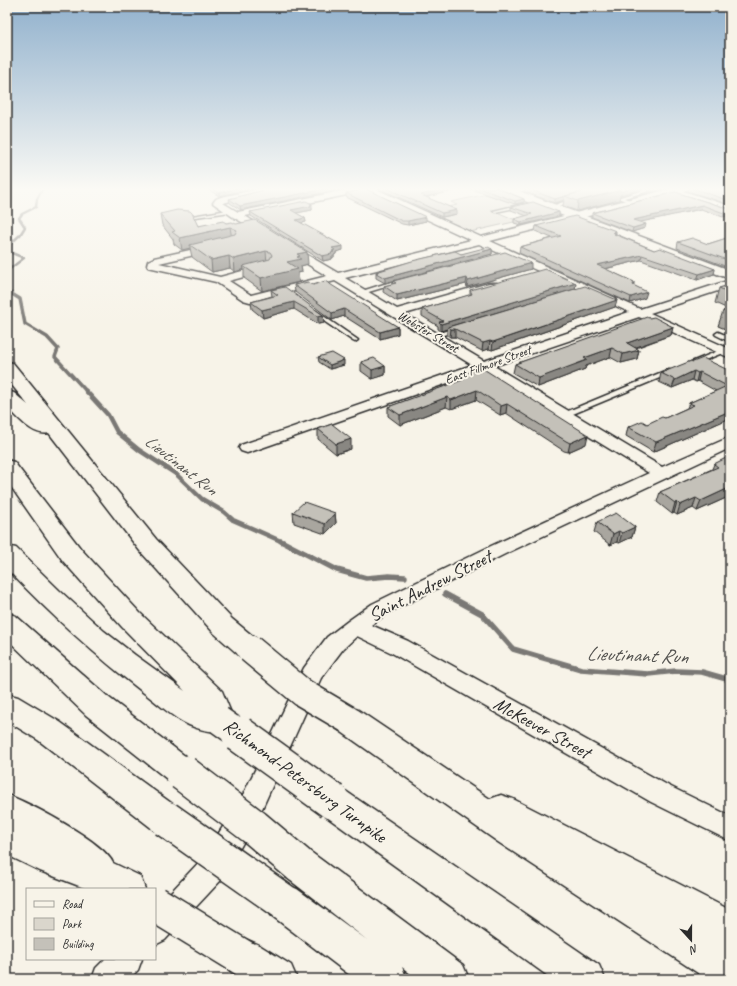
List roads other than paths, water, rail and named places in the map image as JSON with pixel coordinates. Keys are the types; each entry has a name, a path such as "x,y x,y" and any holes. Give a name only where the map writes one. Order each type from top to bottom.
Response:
{"main road":[{"path":"622,234 730,275"},
{"path":"7,367 148,545 223,626 250,649 303,693 403,756 453,793 510,831 730,971"},
{"path":"7,397 87,468"},
{"name":"Richmond-Petersburg Turnpike","path":"7,466 72,555 130,620 212,699 219,720 585,979"},
{"path":"7,554 31,579 94,637 125,663 194,713 200,716 219,720"},
{"path":"7,623 97,706 299,865 450,979"},
{"path":"7,706 49,731 166,819 284,902 387,979"},
{"path":"403,756 571,848 730,930"},
{"path":"7,810 66,844 120,885"},
{"path":"7,837 53,859 120,885"},
{"path":"156,922 245,959 277,979"}],"street":[{"name":"Webster Street","path":"267,234 662,474"},
{"path":"465,234 503,254 545,270 583,290 640,313 727,352"},
{"path":"224,245 158,260 152,263 154,267 220,280 250,299 289,292 338,277 507,234"},
{"path":"220,280 268,268"},
{"path":"530,275 545,270"},
{"path":"395,312 508,281"},
{"name":"East Fillmore Street","path":"247,448 565,337 730,283"},
{"name":"Saint Andrew Street","path":"156,921 212,868 252,803 312,674 335,644 355,626 379,609 437,580 730,442"},
{"name":"McKeever Street","path":"355,626 400,647 660,794 730,829"},
{"path":"108,979 126,960"}],"lane":[{"path":"362,292 411,278"},
{"path":"308,307 355,340"},
{"path":"434,336 465,327"},
{"path":"718,334 730,340"},
{"path":"565,414 684,367 727,352"}],"waterway":[{"name":"Lieutinant Run","path":"7,247 21,234"},
{"name":"Lieutinant Run","path":"7,251 24,258 7,271"},
{"name":"Lieutinant Run","path":"7,291 20,299 25,324 47,337 58,349 55,357 87,392"},
{"name":"Lieutinant Run","path":"86,391 108,415 117,432 139,450 176,474 202,499 224,512 233,520 283,542"},
{"name":"Lieutinant Run","path":"283,542 337,570 366,578 389,576 405,577"},
{"name":"Lieutinant Run","path":"445,594 482,614 513,649 581,669 648,674 676,671 702,672 730,680"}]}
